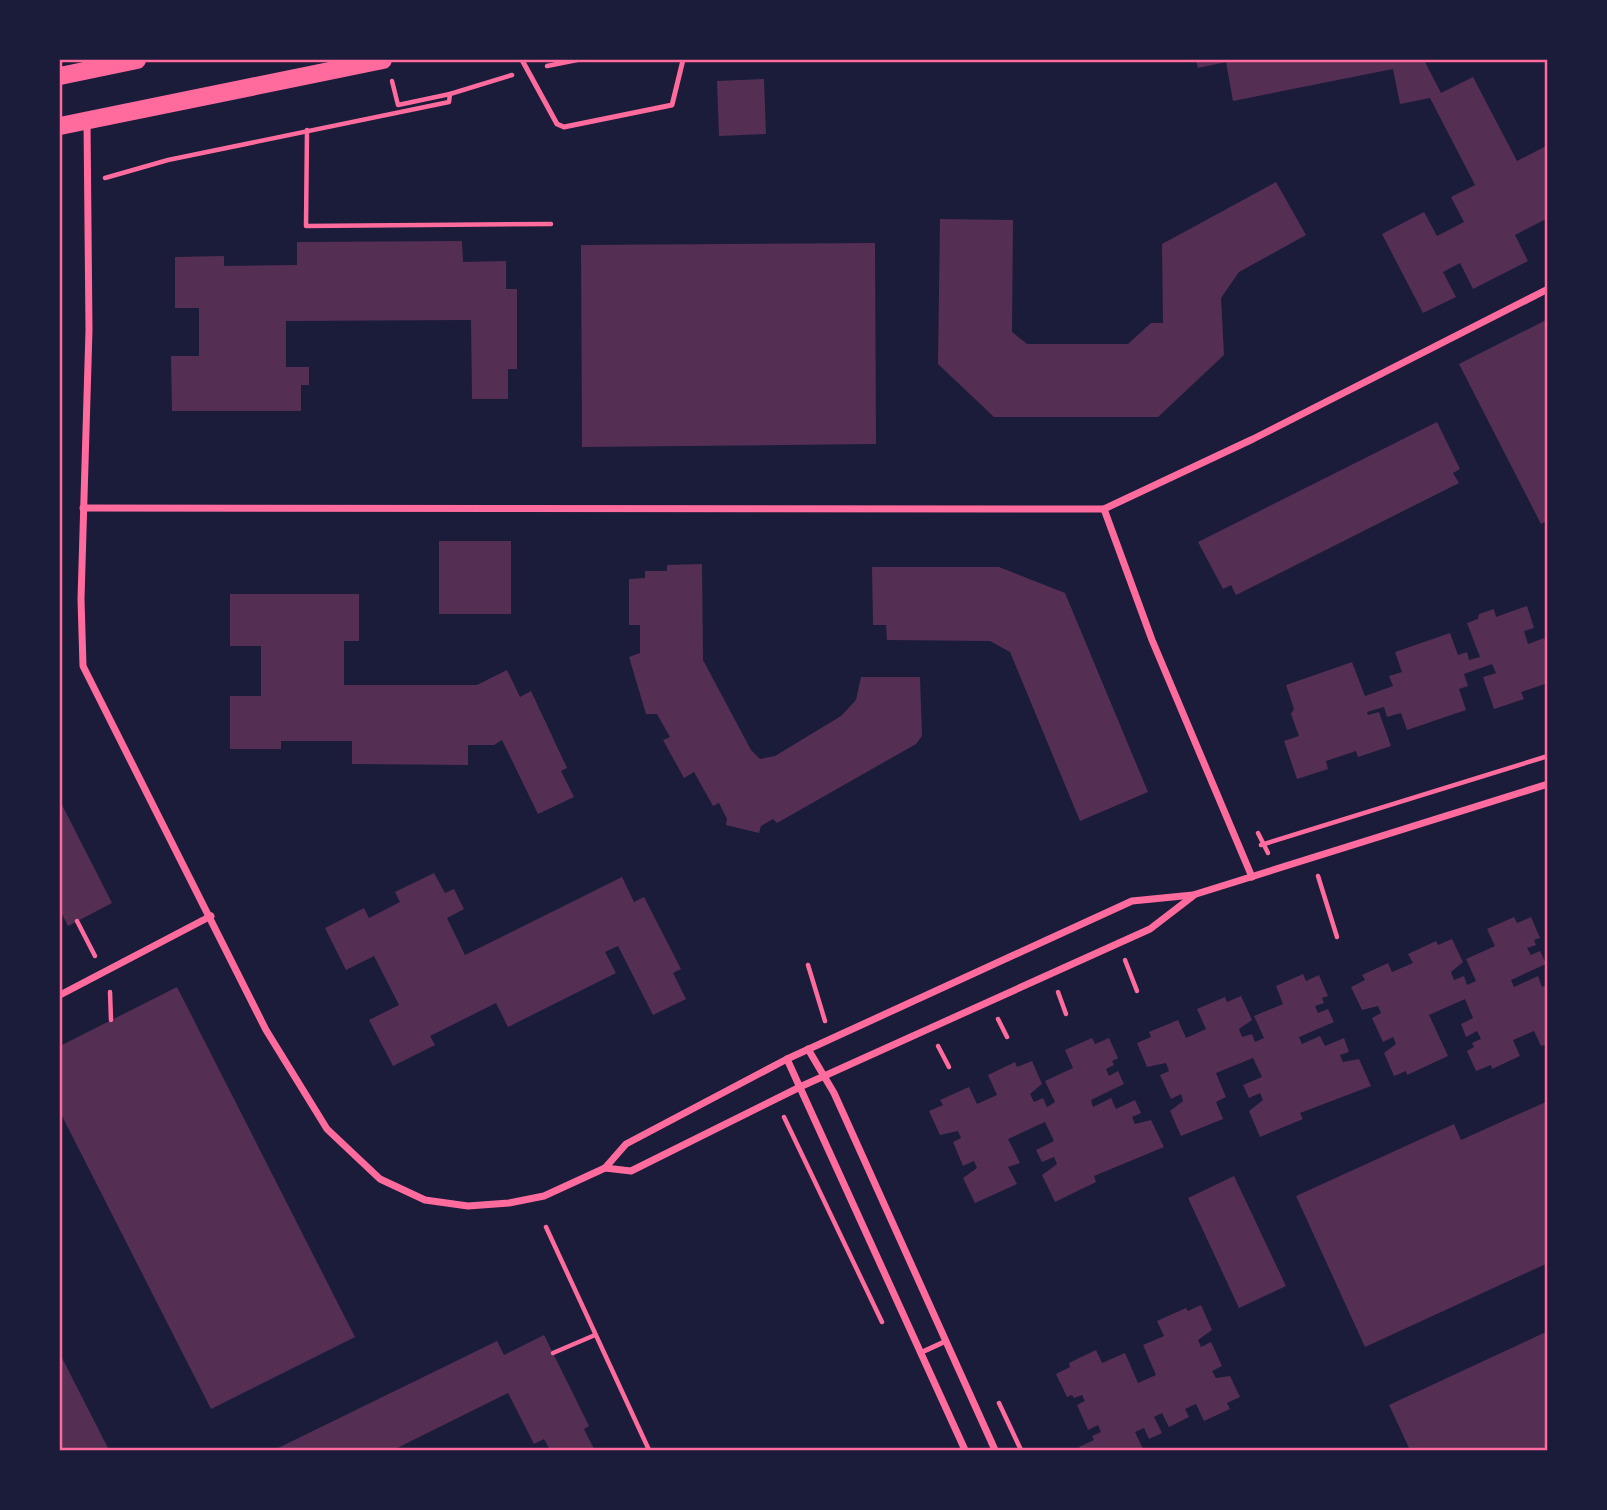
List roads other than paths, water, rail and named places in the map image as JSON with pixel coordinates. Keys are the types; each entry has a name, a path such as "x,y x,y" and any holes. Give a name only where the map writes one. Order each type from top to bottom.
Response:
{"main road":[{"path":"60,76 137,60"},
{"path":"60,126 383,60"}],"street":[{"path":"87,120 89,330 83,508 83,666 266,1030 327,1129 380,1179 425,1200 468,1206 509,1203 544,1196 606,1168 626,1144 787,1059 1132,901 1193,895 1548,784"},
{"path":"83,508 1104,509 1253,439 1548,289"},
{"path":"1104,509 1152,640 1252,877"},
{"path":"606,1168 631,1171 802,1086 1150,929 1193,895"},
{"path":"60,995 211,916"},
{"path":"808,1049 834,1093 995,1451"},
{"path":"787,1059 802,1086 965,1451"}],"lane":[{"path":"522,60 557,124 564,127 672,105 683,60"},
{"path":"920,1353 944,1342"}]}
